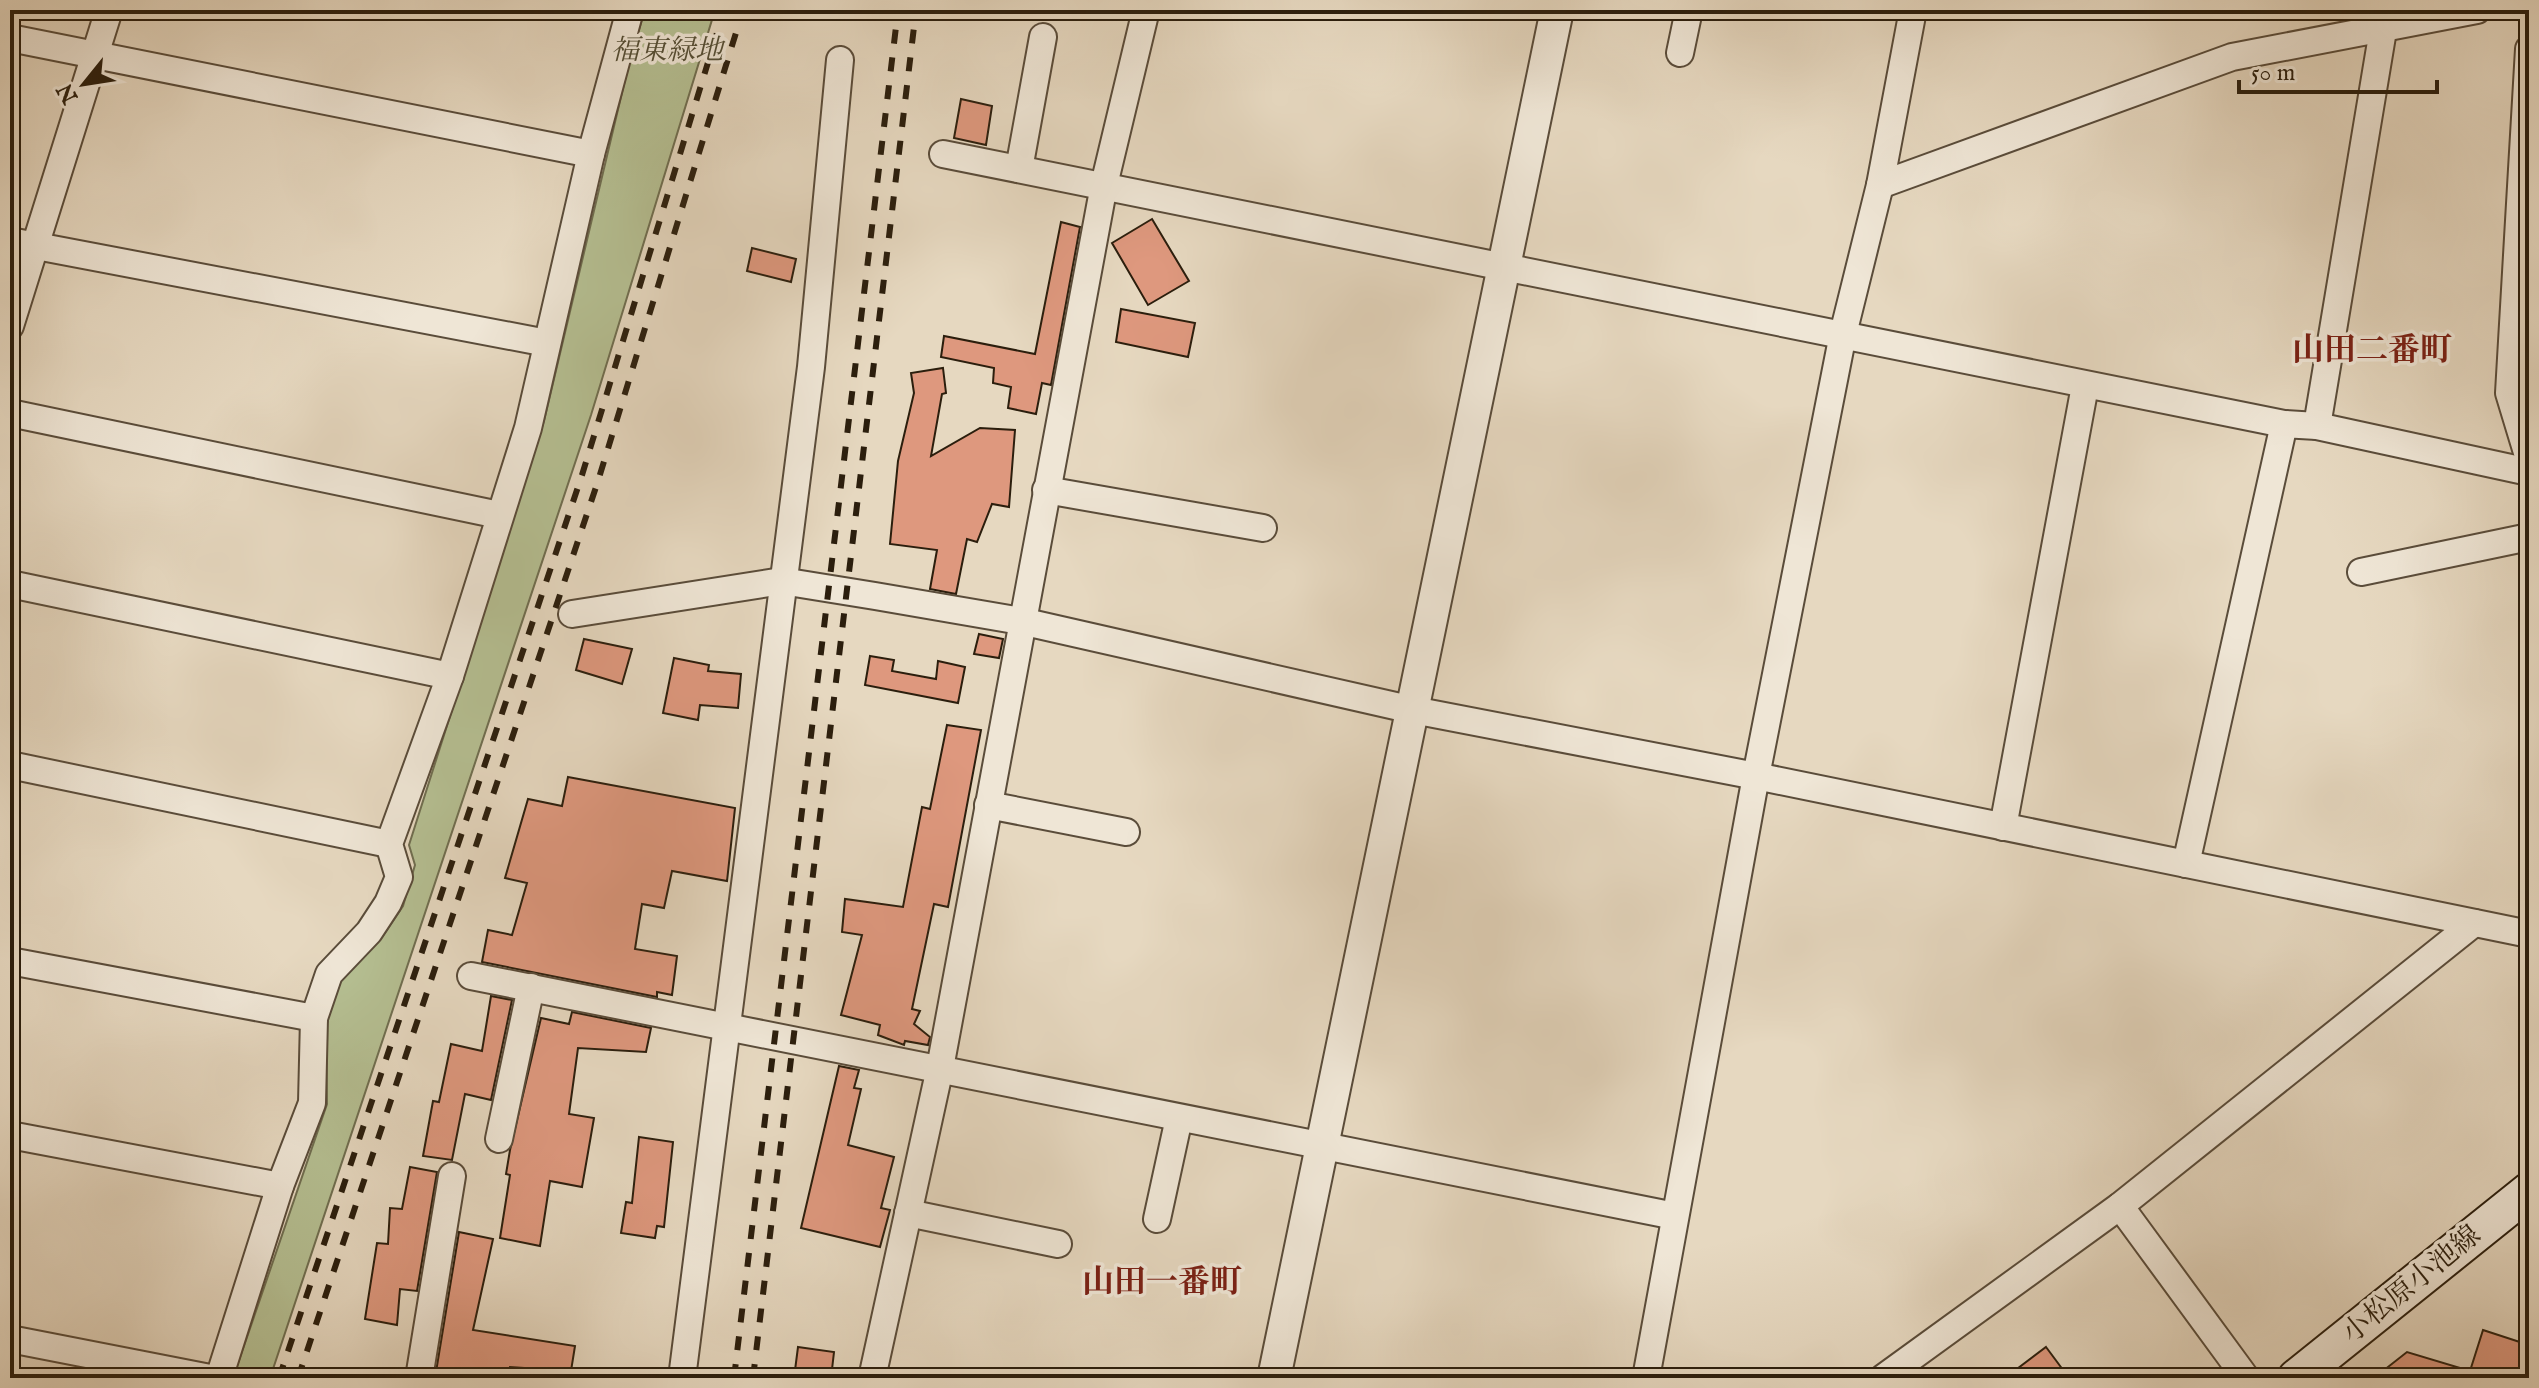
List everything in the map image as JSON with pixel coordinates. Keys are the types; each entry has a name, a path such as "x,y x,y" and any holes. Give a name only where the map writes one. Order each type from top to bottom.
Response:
{"main road":[{"name":"小松原小池線","path":"2296,1378 2526,1197"}],"street":[{"path":"10,326 109,10"},
{"path":"219,1378 280,1186 312,1103 314,1018 329,974 369,932 388,903 399,877 389,844 450,676 528,428 591,154 630,10"},
{"path":"872,1378 940,1068 1104,185 1146,10"},
{"path":"1274,1378 1557,10"},
{"path":"1680,53 1689,10"},
{"path":"1646,1378 1756,776 1843,334 1880,185 1913,10"},
{"path":"1880,185 2232,57 2477,10"},
{"path":"2317,426 2383,30"},
{"path":"1019,169 1043,37"},
{"path":"10,38 591,154"},
{"path":"2529,49 2509,393 2529,459"},
{"path":"682,1378 811,367 840,60"},
{"path":"943,154 1843,334 2085,386 2284,424 2317,426 2529,472"},
{"path":"10,241 547,343"},
{"path":"2003,827 2085,386"},
{"path":"10,413 499,515"},
{"path":"2186,864 2284,424"},
{"path":"1046,490 1263,528"},
{"path":"2361,572 2529,537"},
{"path":"572,614 782,581 1021,621 1413,710 1756,776 2529,934"},
{"path":"10,584 450,676"},
{"path":"10,765 389,844"},
{"path":"988,805 1126,832"},
{"path":"1883,1378 2120,1206 2474,923"},
{"path":"10,961 314,1018"},
{"path":"471,976 1675,1216"},
{"path":"499,1139 531,987"},
{"path":"1157,1219 1179,1118"},
{"path":"10,1135 280,1186"},
{"path":"419,1378 452,1176"},
{"path":"2120,1206 2246,1378"},
{"path":"908,1213 1058,1244"},
{"path":"10,1339 210,1378"}],"green space":[{"name":"福東緑地","path":"645,10 715,10 591,415 270,1378 233,1378 327,1104 326,1014 338,981 382,937 403,906 415,865 409,845 544,421 630,59"}],"building":[{"path":"961,99 992,106 986,145 954,138"},
{"path":"1152,219 1189,281 1148,305 1112,243"},
{"path":"1061,222 1080,227 1051,385 1042,383 1036,414 1008,408 1011,387 993,383 994,368 941,357 944,336 1035,354"},
{"path":"752,248 796,259 791,282 747,271"},
{"path":"1121,309 1195,323 1188,357 1116,342"},
{"path":"943,368 946,393 942,394 931,456 980,428 1015,430 1009,507 992,504 977,542 967,539 956,594 930,589 937,550 890,544 898,461 914,393 911,373"},
{"path":"979,634 1003,639 999,658 974,654"},
{"path":"584,639 632,649 622,684 576,670"},
{"path":"870,656 894,660 892,671 936,679 938,661 965,667 958,703 865,685"},
{"path":"674,658 709,665 708,671 741,674 738,708 700,705 698,720 663,713"},
{"path":"947,725 981,730 948,907 934,904 912,1009 920,1011 914,1024 930,1037 928,1045 905,1041 904,1045 878,1035 880,1025 841,1015 862,935 842,932 845,899 903,907 922,807 930,809"},
{"path":"568,777 735,808 727,881 672,871 664,908 642,904 635,949 677,956 672,995 657,992 657,997 482,962 488,930 512,935 527,883 505,878 528,799 562,806"},
{"path":"491,996 512,1000 491,1100 465,1094 452,1160 423,1156 433,1101 439,1102 451,1044 482,1051"},
{"path":"572,1012 651,1028 646,1052 578,1048 569,1114 594,1118 582,1187 550,1181 540,1246 500,1238 510,1175 506,1174 510,1150 541,1018 569,1024"},
{"path":"839,1066 859,1070 854,1088 861,1089 848,1145 894,1157 881,1208 890,1210 880,1247 801,1228"},
{"path":"639,1137 673,1142 664,1227 657,1226 655,1238 621,1233 626,1202 632,1203"},
{"path":"410,1167 437,1172 417,1291 400,1289 397,1325 365,1319 377,1243 388,1244 390,1208 402,1209"},
{"path":"459,1232 493,1239 473,1330 575,1346 571,1371 510,1367 508,1378 435,1378"},
{"path":"2483,1330 2529,1345 2529,1378 2374,1378 2407,1352 2470,1371"},
{"path":"798,1347 834,1352 831,1378 794,1378"},
{"path":"2046,1347 2069,1378 2005,1378"}],"railway":[{"path":"279,1378 582,475 724,10"},
{"path":"298,1378 598,481 743,10"},
{"path":"734,1378 898,10"},
{"path":"753,1378 916,10"}],"district":[{"name":"山田二番町","path":"2372,351"},
{"name":"山田一番町","path":"1162,1283"}]}
